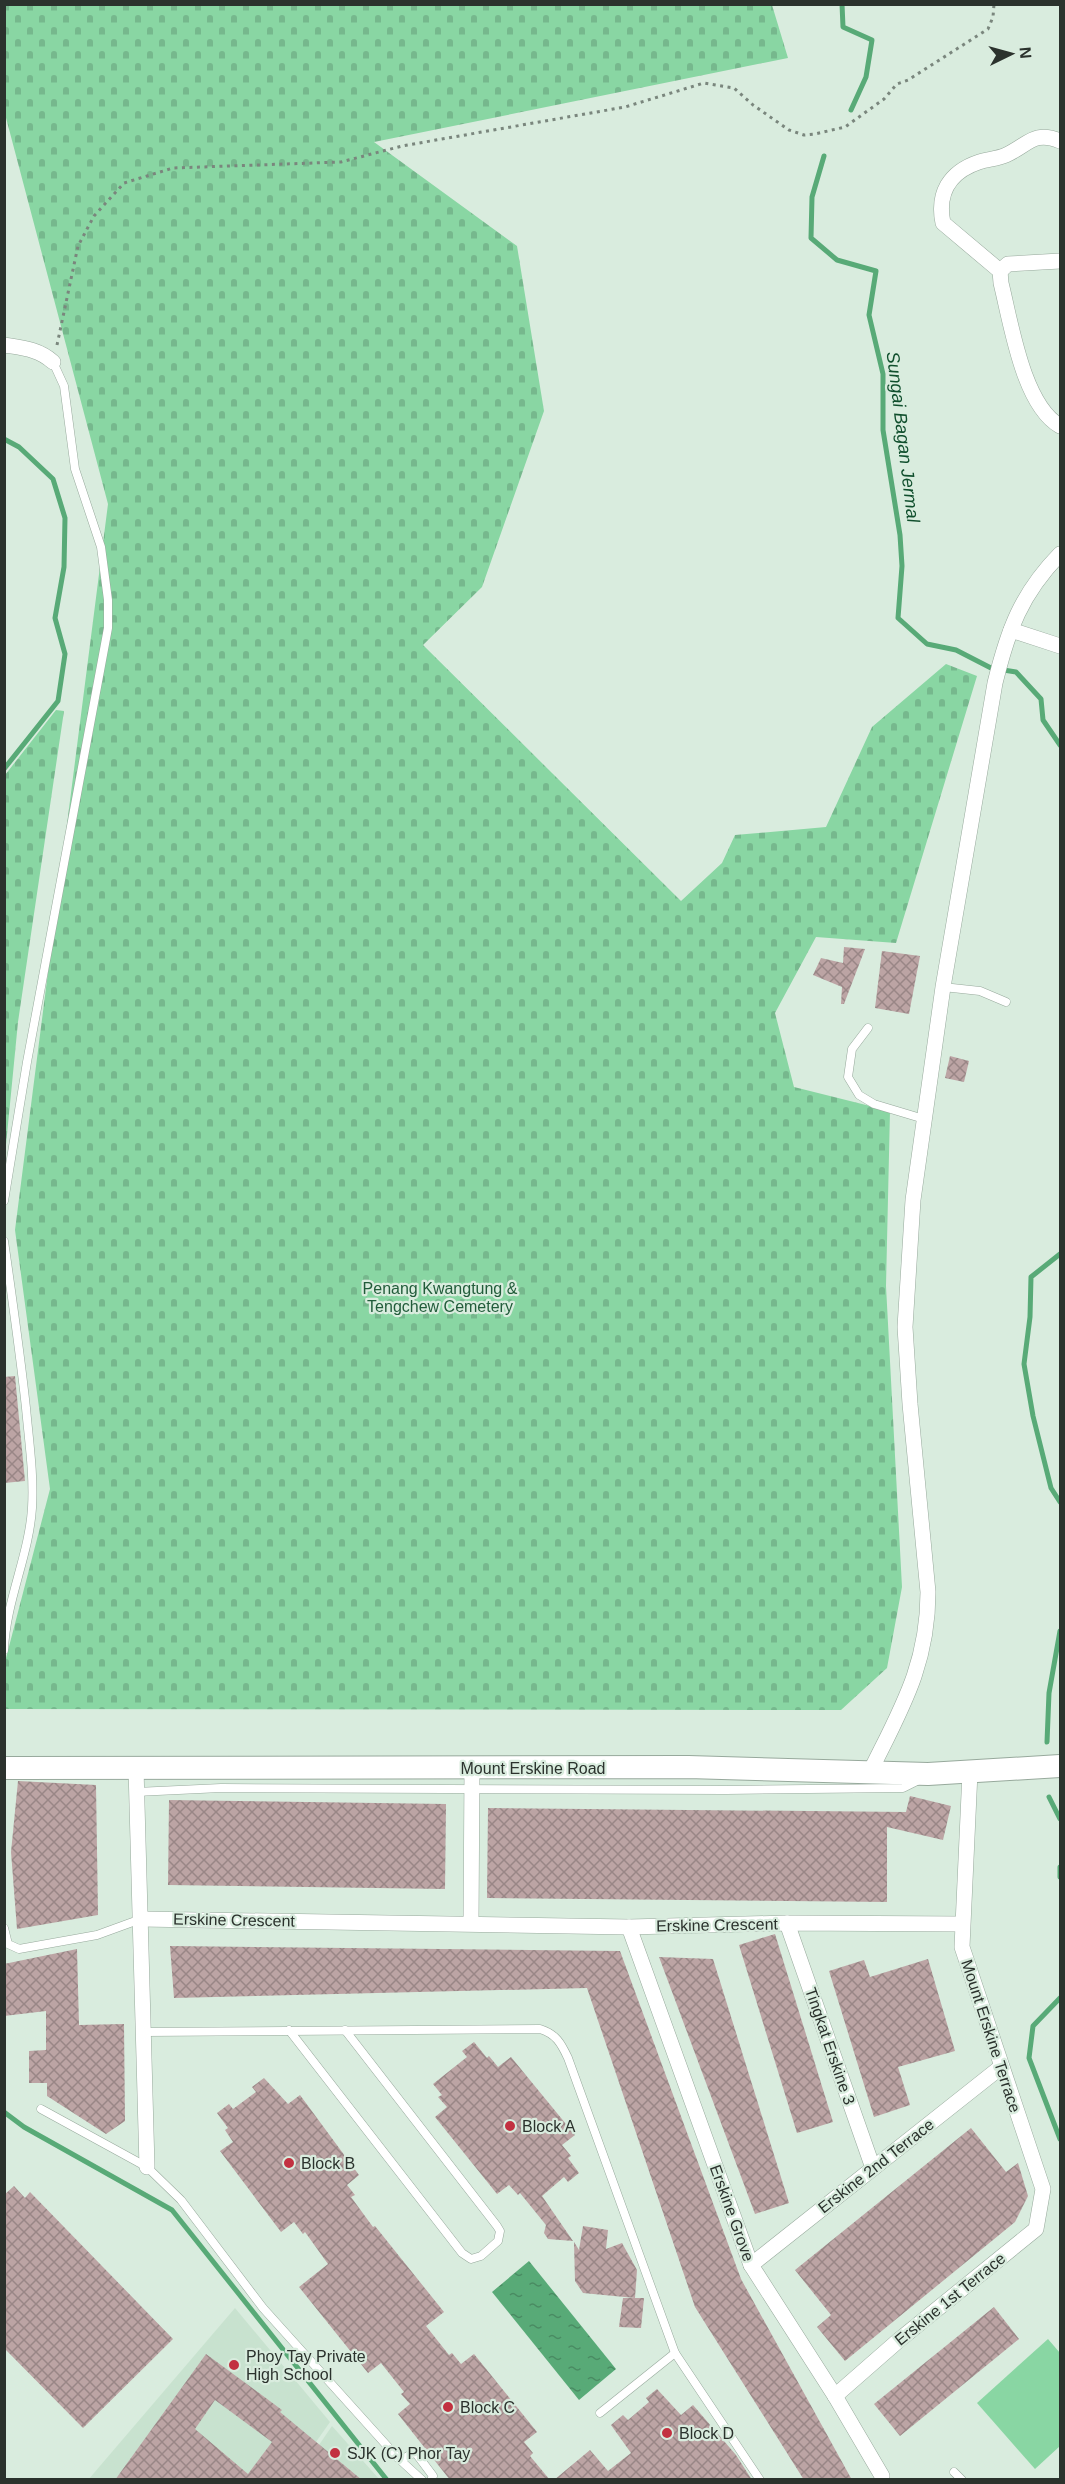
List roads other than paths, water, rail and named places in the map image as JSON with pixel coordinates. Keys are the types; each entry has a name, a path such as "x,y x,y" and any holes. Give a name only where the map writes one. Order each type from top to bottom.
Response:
{"main road":[{"name":"Mount Erskine Road","path":"4,1768 136,1768 472,1779 688,1767 928,1774 1060,1766"}],"street":[{"path":"1060,141 1040,136 1004,156 976,163 959,173 945,186 941,212 943,223 1000,271 1001,283 1027,380 1036,402 1060,426"},
{"path":"1000,271 1008,264 1060,261"},
{"path":"4,345 32,349 53,362"},
{"path":"870,1772 918,1671 928,1616 928,1592 905,1327 913,1200 943,987 1002,653 1022,601 1040,574 1058,560"},
{"path":"1011,630 1060,646"},
{"path":"136,1768 147,2167"},
{"name":"Mount Erskine Terrace","path":"970,1772 963,1952 1043,2189"},
{"path":"471,1923 472,1779"},
{"name":"Erskine Crescent","path":"141,1919 629,1927 787,1923 963,1924"},
{"name":"Tingkat Erskine 3","path":"787,1923 873,2168"},
{"name":"Erskine Grove","path":"629,1927 751,2265 835,2396 883,2478"},
{"name":"Erskine 2nd Terrace","path":"751,2265 1001,2067"},
{"name":"Erskine 1st Terrace","path":"835,2396 899,2340 1036,2229 1043,2189"}],"lane":[{"path":"4,1201 27,1062 108,628 108,600 101,547 75,469 64,386 53,362"},
{"path":"943,987 980,991 1006,1002"},
{"path":"868,1028 852,1049 848,1077 859,1095 874,1104 924,1119"},
{"path":"4,1241 28,1425 32,1506 30,1528 11,1598 5,1629 4,1650"},
{"path":"136,1792 472,1779 903,1788 928,1774"},
{"path":"4,1928 8,1944 19,1949 97,1935 141,1919"},
{"path":"144,2032 540,2029 550,2032 561,2042 568,2058 675,2354 760,2480"},
{"path":"289,2030 462,2253 471,2259 481,2256 498,2241 500,2231 497,2226 345,2030"},
{"path":"41,2109 147,2167 181,2200 263,2308 401,2460 422,2480"},
{"path":"600,2413 675,2354"},
{"path":"401,2460 415,2452 433,2476 432,2480"},
{"path":"954,2472 962,2480"}],"water":[{"path":"529,2261 616,2369 579,2400 492,2292"}],"waterway":[{"name":"Sungai Bagan Jermal","path":"842,4 843,27 872,40 866,77 851,110"},
{"name":"Sungai Bagan Jermal","path":"824,156 812,197 811,238 837,260 876,271 869,315 883,374 883,430 900,535 902,566 898,618 927,644 956,650 991,668 1016,672 1041,699 1043,720 1060,745"},
{"path":"4,439 19,447 53,479 65,518 64,567 55,618 65,654 58,701 4,769"},
{"name":"Sungai Bagan Jermal","path":"1060,1254 1031,1277 1030,1317 1024,1364 1033,1416 1051,1488 1060,1502"},
{"name":"Sungai Bagan Jermal","path":"1047,1742 1049,1693 1060,1631"},
{"name":"Sungai Bagan Jermal","path":"1049,1797 1060,1819"},
{"name":"Sungai Bagan Jermal","path":"1060,1867 1060,1877"},
{"name":"Sungai Bagan Jermal","path":"1060,1998 1033,2026 1029,2058 1060,2139"},
{"path":"4,2112 24,2127 172,2210 387,2480"}],"place":[{"name":"Block A","path":"510,2126"},
{"name":"Block B","path":"289,2163"},
{"name":"Phoy Tay Private High School","path":"234,2365"},
{"name":"Block C","path":"448,2407"},
{"name":"Block D","path":"667,2433"},
{"name":"SJK (C) Phor Tay","path":"335,2453"}],"park label":[{"name":"Penang Kwangtung & Tengchew Cemetery","path":"440,1297"}]}
